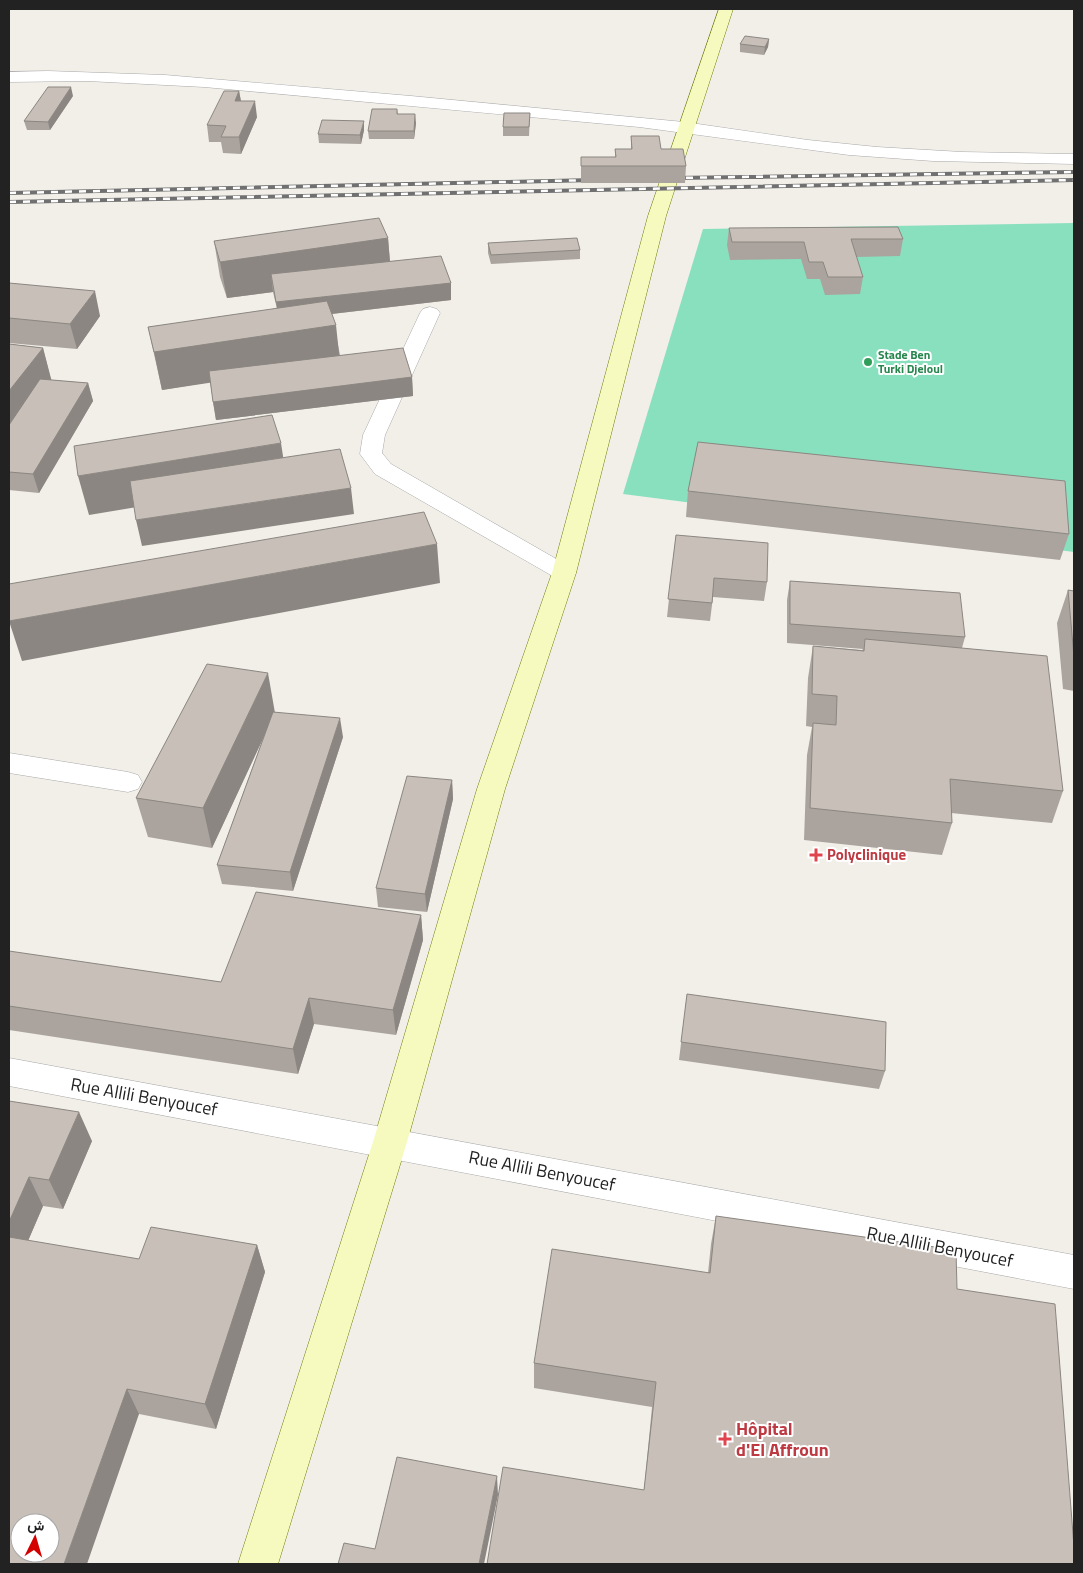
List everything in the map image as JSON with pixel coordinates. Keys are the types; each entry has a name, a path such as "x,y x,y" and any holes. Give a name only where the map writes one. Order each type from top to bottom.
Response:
{"main road":[{"path":"258,1564 390,1142 491,789 564,573 657,216 668,178 688,128 726,9"}],"street":[{"path":"9,77 74,76 181,80 482,106 688,128 846,150 903,155 1074,159"},
{"path":"430,313 374,435 371,454 383,469 564,573"},
{"path":"9,763 128,782"},
{"name":"Rue Allili Benyoucef","path":"9,1072 390,1142 1074,1272"}],"green space":[{"name":"Stade Ben Turki Djeloul","path":"1074,223 1074,552 623,494 703,229"}],"building":[{"path":"745,36 769,39 765,47 740,44"},
{"path":"48,87 71,87 48,122 24,121"},
{"path":"224,91 239,91 235,101 255,101 239,137 221,137 226,126 207,125"},
{"path":"372,109 397,109 397,114 415,114 414,131 368,131"},
{"path":"504,113 530,113 529,127 503,127"},
{"path":"322,120 364,121 360,135 318,134"},
{"path":"631,136 659,136 661,149 683,149 686,166 581,166 581,157 616,157 615,149 632,149"},
{"path":"379,218 388,238 220,262 214,241"},
{"path":"898,227 903,239 851,239 863,277 828,277 823,262 809,262 804,242 732,242 729,228"},
{"path":"577,238 580,250 491,255 488,243"},
{"path":"441,256 451,283 276,302 271,274"},
{"path":"9,283 95,291 70,324 9,318"},
{"path":"327,301 336,325 154,352 148,327"},
{"path":"9,344 43,348 9,391"},
{"path":"403,348 412,377 213,402 209,371"},
{"path":"40,379 88,383 33,474 9,472 9,425"},
{"path":"272,415 281,443 78,476 74,446"},
{"path":"698,442 1065,481 1069,534 688,491"},
{"path":"340,449 351,488 136,520 130,481"},
{"path":"424,512 437,544 9,621 9,584"},
{"path":"676,535 768,543 767,582 714,578 712,603 668,599"},
{"path":"790,581 960,593 965,637 790,624"},
{"path":"1068,590 1074,591 1074,657"},
{"path":"865,639 1047,656 1063,791 950,779 952,823 810,808 813,723 836,725 837,696 812,694 813,646 864,651"},
{"path":"207,664 268,673 203,808 136,798"},
{"path":"273,712 340,718 290,872 217,865"},
{"path":"407,776 452,780 425,894 376,888"},
{"path":"256,892 421,915 393,1010 309,998 293,1049 9,1006 9,951 221,982"},
{"path":"687,994 886,1022 885,1071 681,1042"},
{"path":"9,1101 79,1112 49,1180 29,1177 9,1222"},
{"name":"Hôpital d'El Affroun","path":"716,1216 956,1250 957,1289 1055,1304 1074,1564 487,1564 503,1467 644,1490 656,1382 534,1363 552,1249 710,1273"},
{"path":"151,1227 257,1245 205,1404 127,1389 64,1564 9,1564 9,1237 139,1259"},
{"path":"397,1457 497,1476 479,1564 338,1564 344,1543 375,1549"}],"railway":[{"path":"672,178 1074,172"},
{"path":"9,193 594,180"},
{"path":"9,202 1074,180"}],"place":[{"name":"Stade Ben Turki Djeloul","path":"868,362"},
{"name":"Polyclinique","path":"816,855"},
{"name":"Hôpital d'El Affroun","path":"725,1439"}]}
